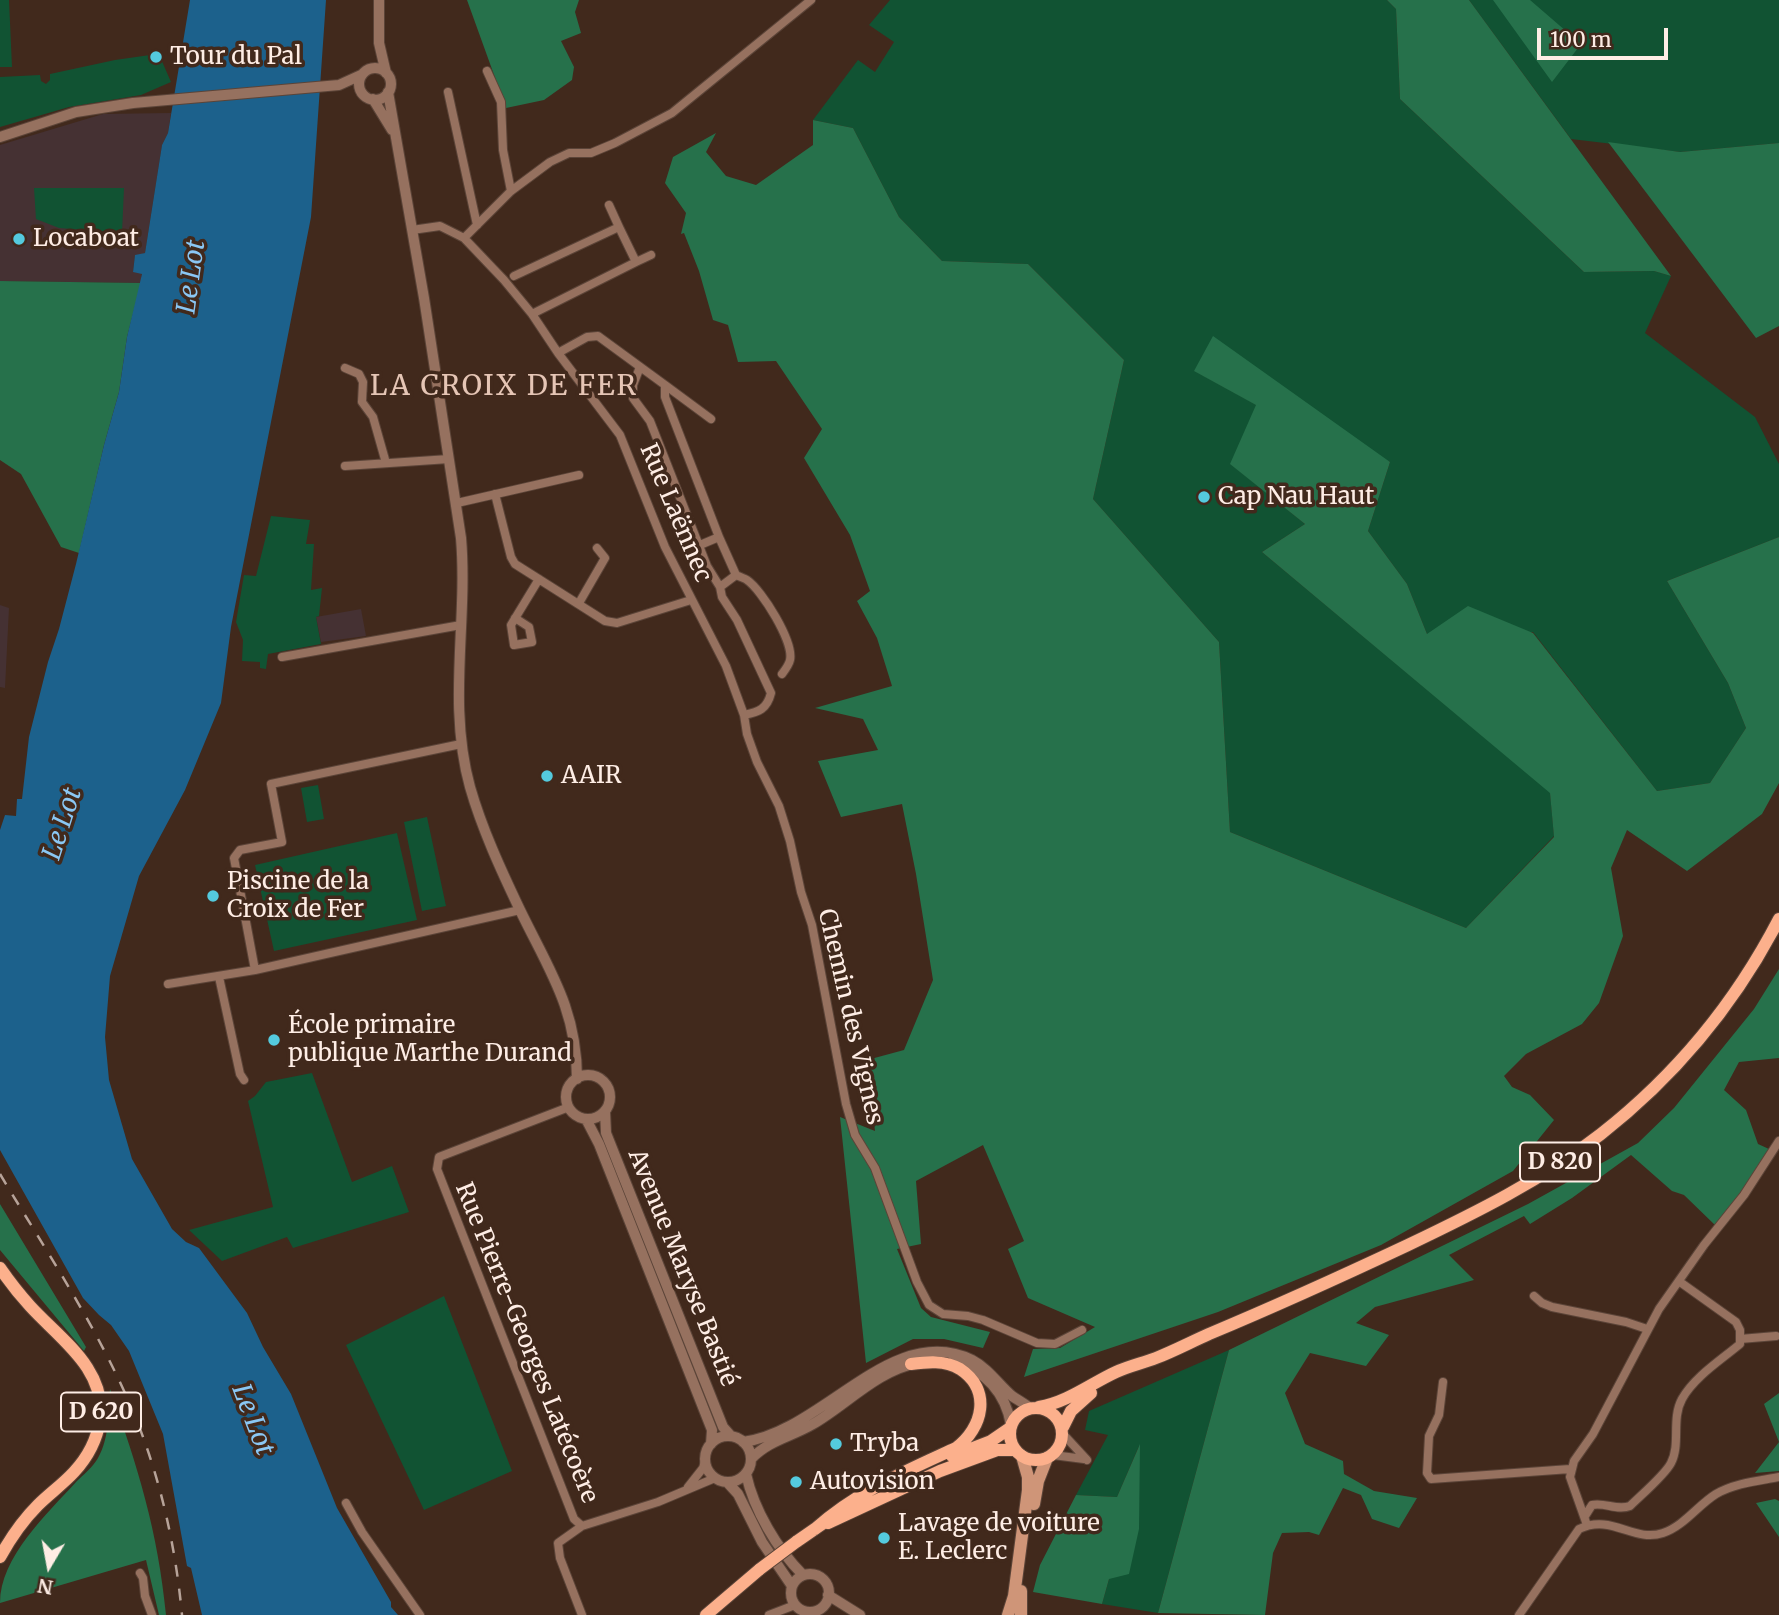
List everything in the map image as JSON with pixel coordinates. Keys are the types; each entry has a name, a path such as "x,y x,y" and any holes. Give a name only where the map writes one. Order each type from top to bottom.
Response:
{"main road":[{"name":"D 820","path":"1035,1408 1054,1405 1119,1370 1265,1311 1447,1226 1513,1192 1600,1135 1639,1102 1708,1028 1740,986 1779,919"},
{"name":"D 620","path":"0,1268 24,1300 64,1339 94,1376 101,1413 91,1448 75,1471 29,1515 0,1557"},
{"name":"D 820","path":"1063,1431 1071,1411 1098,1389 1125,1375 1201,1345 1265,1311"},
{"path":"814,1529 837,1509 873,1488 956,1448 975,1430 981,1408 980,1397 970,1377 958,1368 941,1362 911,1364"},
{"path":"1008,1615 1014,1596 1028,1490 1028,1477 1011,1442 1011,1427 1016,1417 1035,1408 1055,1415 1063,1431 1061,1444 1050,1457 1038,1481 1020,1597 1021,1615"},
{"path":"706,1615 796,1542 873,1492 991,1441 1011,1427"},
{"path":"814,1529 940,1471 997,1450 1018,1453 1030,1460 1050,1457"}],"street":[{"path":"0,137 76,112 148,102 350,86 364,73 379,43 379,0"},
{"path":"464,238 511,191 559,156 591,153 672,113 811,0"},
{"name":"Avenue Maryse Bastié","path":"379,43 390,80 388,92 394,133 457,503 463,564 458,699 461,744 479,817 520,910 564,997 577,1052 577,1079 567,1091 569,1107 576,1115 586,1119 599,1144 712,1430 711,1444"},
{"path":"364,73 377,68 386,73"},
{"path":"487,71 501,102 503,150 511,191"},
{"path":"350,86 373,99 382,98 388,92"},
{"path":"448,92 477,225"},
{"name":"Avenue Maryse Bastié","path":"373,99 394,133"},
{"path":"609,205 636,262"},
{"name":"Rue Laënnec","path":"412,230 440,226 464,238 532,314 620,435 665,547 726,666 757,762 779,806 801,892"},
{"path":"514,276 619,227"},
{"path":"532,314 651,255"},
{"path":"558,353 587,337 598,336 711,419"},
{"path":"639,367 634,380 633,398 650,421 707,566 737,620 771,693 762,710 744,715"},
{"path":"345,368 359,374 363,383 362,401 373,417 386,463"},
{"path":"665,385 665,397 736,575 746,579 759,592 774,615 790,650 790,663 782,674"},
{"path":"345,466 449,458"},
{"path":"457,503 579,475"},
{"path":"495,494 515,564 605,621 617,623 691,600"},
{"path":"700,545 719,537"},
{"path":"579,603 605,558 597,548"},
{"path":"720,587 736,575"},
{"path":"516,618 539,579"},
{"path":"282,657 461,625"},
{"path":"255,970 234,858 240,850 282,842 271,784 461,744"},
{"name":"Chemin des Vignes","path":"801,892 812,925 846,1104 855,1135 875,1168 917,1282 929,1305 943,1314 984,1320 1037,1343 1055,1344 1082,1330"},
{"path":"168,984 255,970 520,910"},
{"path":"219,977 240,1074 244,1080"},
{"name":"Avenue Maryse Bastié","path":"577,1052 590,1076 598,1078 607,1087 610,1098 605,1111 606,1133 723,1427 731,1436"},
{"path":"577,1079 590,1076"},
{"name":"Rue Pierre-Georges Latécoère","path":"569,1107 439,1157 437,1170 574,1519 582,1527 658,1502 715,1478"},
{"path":"586,1119 596,1118 605,1111"},
{"path":"1586,1520 1572,1485 1570,1469 1593,1434 1647,1329 1704,1245 1744,1195 1779,1141"},
{"path":"1519,1615 1586,1520 1592,1505 1600,1503 1622,1509 1630,1506 1671,1463 1680,1401 1691,1385 1740,1344 1740,1330 1736,1322 1679,1282"},
{"path":"1534,1296 1552,1307 1647,1329"},
{"path":"1740,1339 1776,1336"},
{"path":"743,1442 755,1441 805,1418 895,1360 930,1352 961,1356 974,1361 1012,1395 1035,1408"},
{"path":"803,1575 788,1560 766,1525 746,1474 751,1459 769,1444 809,1426 880,1379 911,1364 944,1360 976,1371 989,1380 1006,1404 1011,1427"},
{"path":"1443,1382 1439,1415 1429,1436 1427,1473 1432,1479 1570,1469"},
{"path":"1050,1457 1087,1460 1063,1431"},
{"path":"686,1489 703,1468 708,1449 717,1439 731,1436 743,1442 751,1459"},
{"path":"705,1461 715,1478 727,1482 746,1474"},
{"path":"1586,1520 1611,1524 1639,1534 1663,1533 1675,1527 1717,1494 1740,1484 1779,1476"},
{"path":"727,1482 738,1494 759,1537 792,1586"},
{"path":"346,1503 362,1532 420,1615"},
{"path":"582,1527 558,1543 560,1558 582,1615"},
{"path":"140,1573 144,1578 145,1596 152,1615"},
{"path":"816,1612 828,1595 828,1589 822,1578 803,1575 792,1586 791,1596 795,1605 800,1609 816,1612 833,1615"},
{"path":"828,1595 860,1615"},
{"path":"769,1615 795,1605"}],"shaded area":[{"path":"171,113 168,133 162,145 145,253 135,256 133,271 142,273 141,283 0,281 0,145 103,114"},
{"path":"0,605 9,608 5,688 0,687"},
{"path":"361,609 366,636 321,642 316,617"}],"green space":[{"path":"0,0 9,0 12,67 0,67"},
{"path":"467,0 579,0 575,12 581,33 561,41 574,67 572,80 544,100 506,108"},
{"path":"890,0 1387,0 1396,9 1400,99 1584,272 1654,271 1671,276 1645,333 1755,417 1779,464 1779,537 1667,581 1728,683 1746,728 1710,783 1657,791 1533,632 1427,634 1407,584 1368,531 1390,462 1195,371 1257,405 1231,464 1305,524 1262,552 1550,792 1554,836 1466,928 1230,832 1219,642 1093,499 1124,360 1028,264 942,261 899,217 853,128 813,120 858,60 875,72 894,42 869,25"},
{"path":"1387,0 1469,0 1671,276 1654,271 1584,272 1400,99 1396,9"},
{"path":"1469,0 1779,0 1779,143 1680,152 1571,139"},
{"path":"1493,0 1530,0 1581,44 1552,82"},
{"path":"150,55 153,62 161,59 171,82 141,95 69,107 0,127 0,77 40,75 41,81 46,84 50,80 50,74"},
{"path":"813,120 853,128 899,217 942,261 1028,264 1124,360 1093,499 1219,642 1230,832 1466,928 1554,837 1550,793 1262,552 1305,524 1230,464 1256,405 1194,371 1213,336 1390,462 1368,531 1407,584 1427,634 1468,606 1533,633 1657,791 1710,783 1746,728 1728,683 1667,581 1779,537 1779,783 1762,814 1687,871 1627,830 1611,868 1623,936 1599,1003 1582,1024 1526,1054 1504,1076 1512,1087 1530,1095 1554,1120 1513,1171 1381,1245 1218,1312 1024,1377 1033,1349 1060,1348 1095,1327 1028,1298 1008,1249 1024,1241 983,1145 916,1181 921,1244 897,1249 921,1308 931,1317 990,1332 983,1348 944,1339 913,1339 866,1363 840,1117 875,1131 867,1060 904,1050 933,980 902,804 841,817 818,761 878,750 863,719 815,708 892,686 877,638 857,601 870,591 850,535 804,458 822,429 776,361 738,362 728,325 713,320 699,271 684,233 681,234 686,213 665,183 673,157 716,133 706,152 726,176 756,185 813,145"},
{"path":"1608,142 1680,152 1779,143 1779,326 1756,338"},
{"path":"34,188 124,188 122,233 59,228 36,219"},
{"path":"0,281 141,283 127,337 119,392 79,553 61,547 21,474 0,460"},
{"path":"271,516 310,520 306,544 314,544 311,590 322,588 319,616 316,617 321,644 268,654 266,669 260,668 260,662 242,661 243,640 236,622 244,575 256,576"},
{"path":"318,785 324,819 307,822 301,788"},
{"path":"427,817 446,906 422,911 404,822"},
{"path":"397,833 417,920 274,951 255,865"},
{"path":"1779,969 1779,1058 1739,1062 1724,1090 1746,1110 1758,1144 1769,1149 1742,1194 1716,1226 1684,1195 1672,1191 1631,1155 1572,1198 1530,1224 1524,1216 1449,1255 1474,1280 1375,1307 1356,1323 1389,1335 1366,1366 1310,1353 1285,1393 1305,1444 1343,1461 1344,1474 1374,1491 1417,1498 1399,1528 1372,1519 1361,1495 1343,1488 1319,1535 1309,1532 1282,1533 1273,1553 1265,1615 1158,1613 1229,1350 1528,1204 1638,1143 1674,1108 1754,1009"},
{"path":"312,1073 352,1182 392,1166 409,1212 293,1248 287,1237 222,1261 189,1230 273,1207 248,1101 266,1082"},
{"path":"0,1204 86,1347 84,1351 0,1250"},
{"path":"444,1296 512,1471 424,1510 346,1345"},
{"path":"1229,1350 1158,1613 1102,1604 1139,1446 1117,1497 1076,1495 1108,1435 1085,1430 1089,1411"},
{"path":"110,1389 146,1500 158,1556 166,1615 159,1615 146,1560 0,1603 2,1586 16,1553 39,1522 98,1458 107,1433"},
{"path":"1779,1393 1779,1442 1764,1404"},
{"path":"1779,1442 1779,1471 1755,1473"},
{"path":"1140,1444 1139,1529 1129,1574 1109,1579 1102,1604 1033,1592 1040,1565 1076,1495 1117,1497"},
{"path":"1775,1499 1779,1501 1779,1537 1756,1503"}],"water":[{"name":"Le Lot","path":"190,0 326,0 311,217 231,627 221,703 185,790 139,876 110,976 105,1037 109,1080 132,1159 172,1229 186,1242 199,1248 247,1313 263,1347 291,1394 337,1508 391,1602 391,1607 398,1615 202,1615 191,1568 187,1566 163,1434 129,1351 111,1325 83,1298 0,1150 0,830 5,815 16,816 17,799 22,799 29,737 119,392 127,337 142,274 133,272 135,255 145,253 162,145 168,133"}],"railway":[{"path":"0,1174 97,1336 125,1393 163,1502 175,1558 182,1615"}],"place":[{"name":"Tour du Pal","path":"156,57"},
{"name":"Locaboat","path":"19,239"},
{"name":"Cap Nau Haut","path":"1204,497"},
{"name":"AAIR","path":"547,776"},
{"name":"Piscine de la Croix de Fer","path":"213,896"},
{"name":"École primaire publique Marthe Durand","path":"274,1040"},
{"name":"Tryba","path":"836,1444"},
{"name":"Autovision","path":"796,1482"},
{"name":"Lavage de voiture E. Leclerc","path":"884,1538"}],"district":[{"name":"LA CROIX DE FER","path":"504,387"}]}
